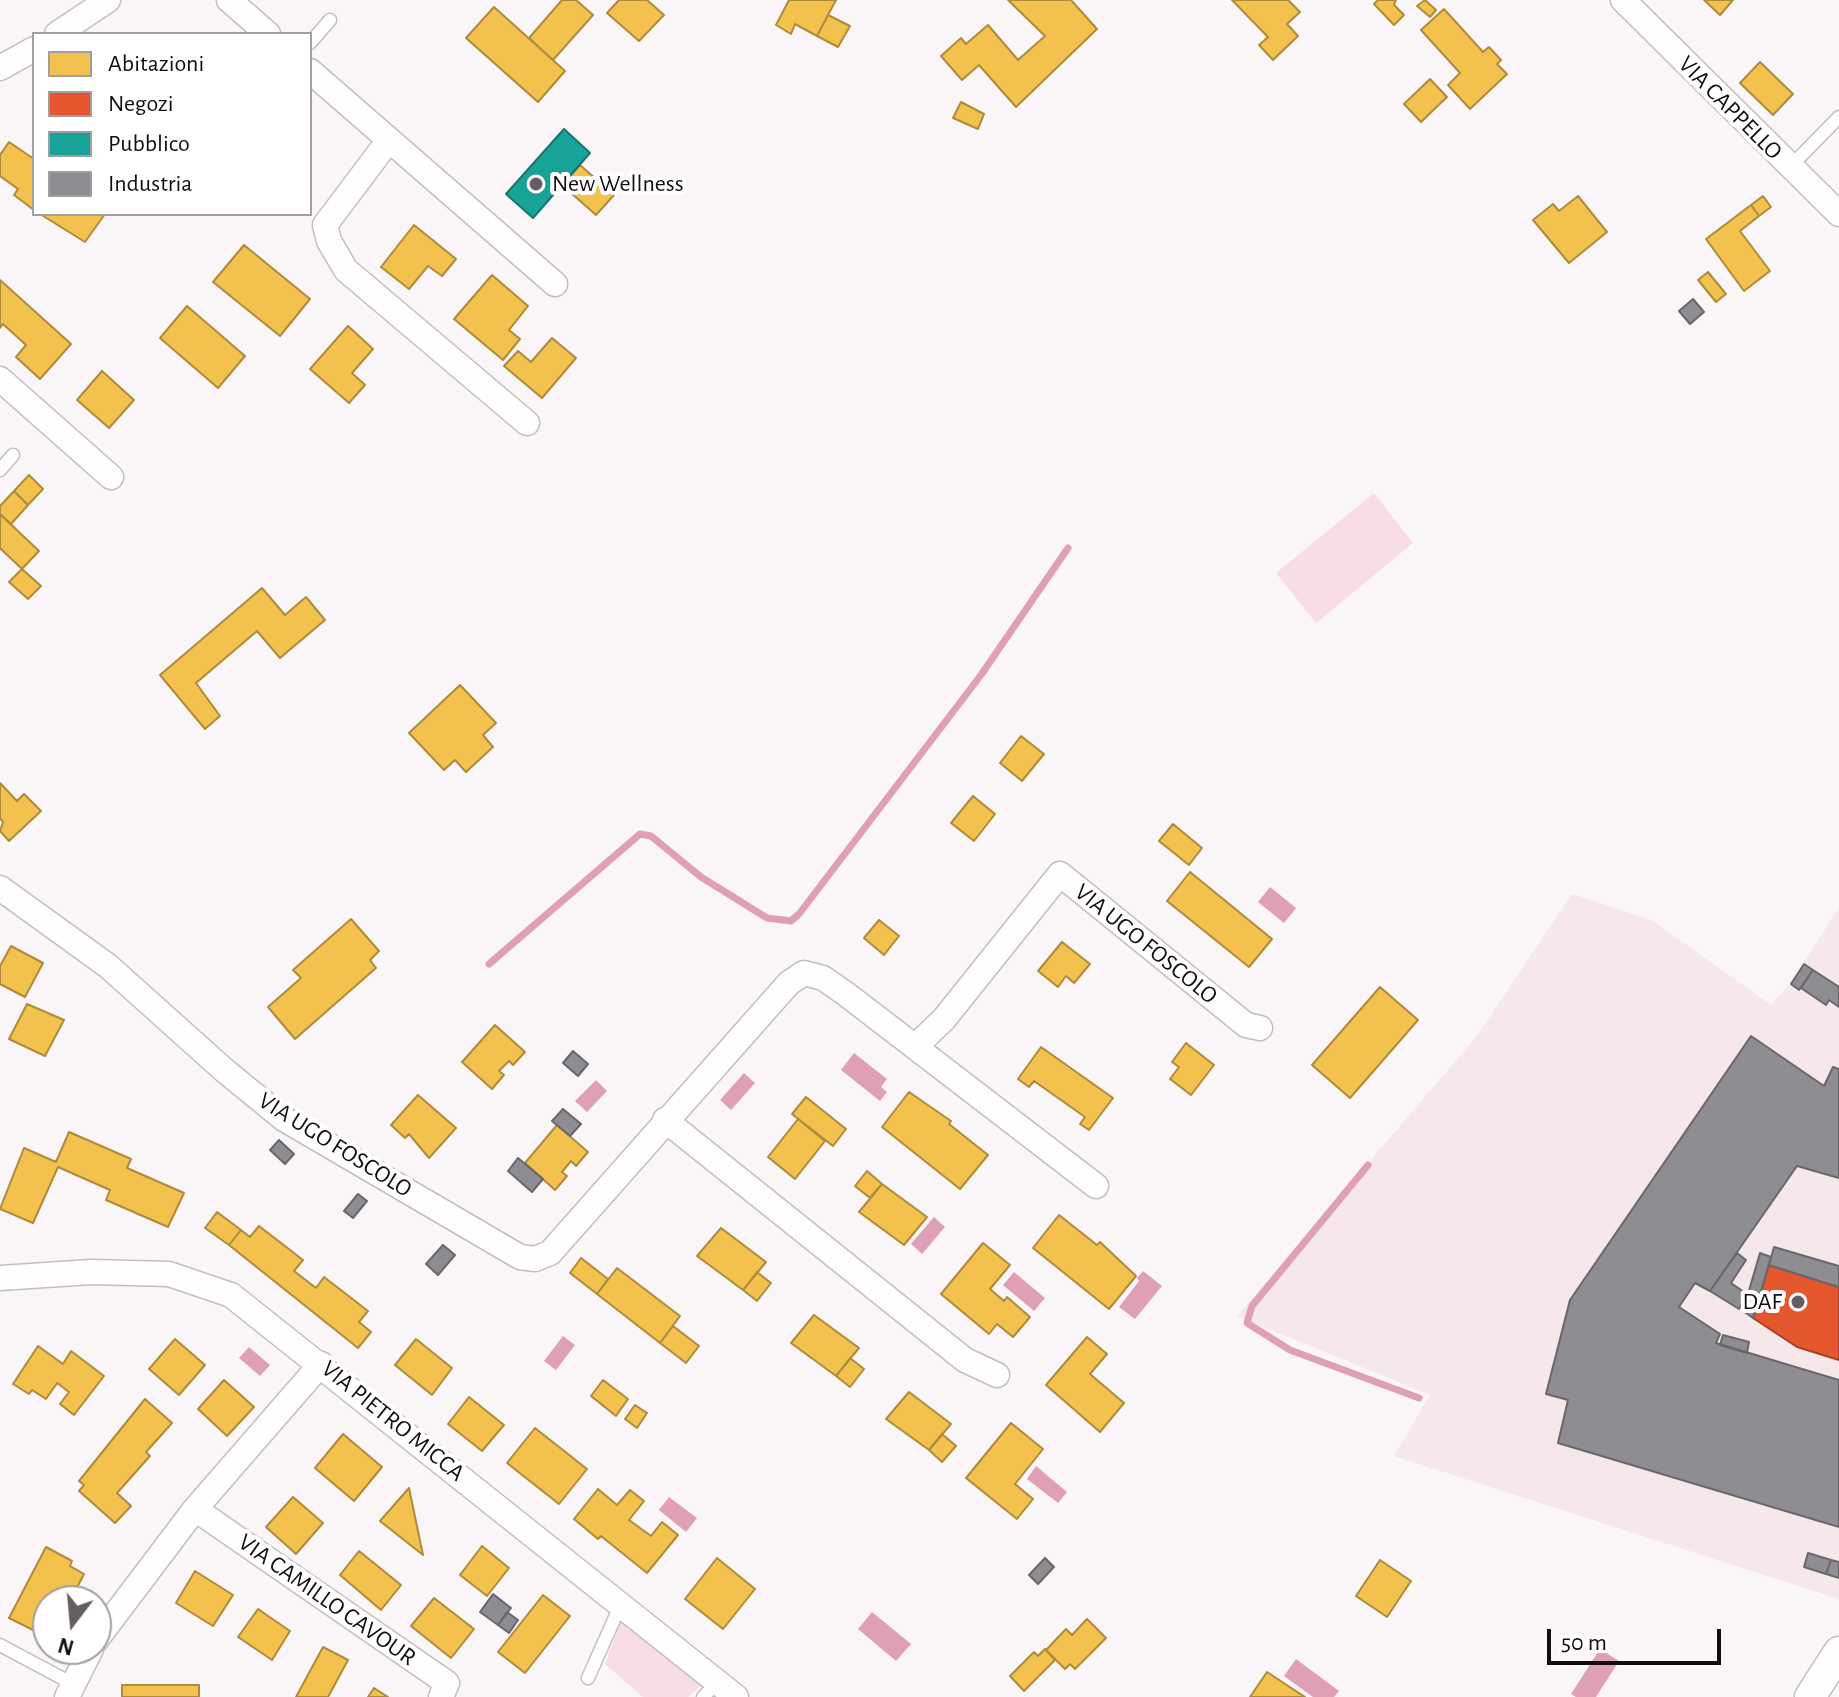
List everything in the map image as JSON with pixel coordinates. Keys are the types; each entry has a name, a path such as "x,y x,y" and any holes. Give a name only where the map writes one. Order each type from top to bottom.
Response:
{"street":[{"path":"60,32 108,0"},
{"path":"229,0 266,32"},
{"name":"VIA CAPPELLO","path":"1623,0 1789,168 1839,214"},
{"path":"0,68 32,50"},
{"path":"312,73 555,284"},
{"path":"389,140 325,225 329,241 346,270 527,423"},
{"path":"0,379 111,477"},
{"name":"VIA UGO FOSCOLO","path":"916,1046 944,1019 1060,874 1246,1025 1260,1028"},
{"name":"VIA UGO FOSCOLO","path":"0,888 108,966 284,1119 520,1257 535,1259 550,1253 789,983 804,973 823,978 1096,1186"},
{"path":"665,1120 965,1360 997,1375"},
{"name":"VIA PIETRO MICCA","path":"0,1278 91,1272 169,1274 231,1295 621,1604 719,1692"},
{"path":"112,1619 195,1509 321,1364"},
{"name":"VIA CAMILLO CAVOUR","path":"195,1509 447,1683 441,1697"},
{"path":"1810,1697 1839,1652"},
{"path":"70,1691 83,1665"}],"lane":[{"path":"312,41 330,20"},
{"path":"1789,168 1839,117"},
{"path":"0,470 13,455"},
{"path":"588,1678 621,1604"},
{"path":"0,1645 70,1691"}],"shaded area":[{"path":"1374,493 1413,543 1316,623 1276,573"},
{"path":"1270,887 1296,908 1284,923 1258,902"},
{"path":"1572,894 1653,921 1771,1005 1792,981 1839,908 1839,1599 1394,1456 1430,1395 1237,1316 1477,1036"},
{"path":"854,1053 887,1079 881,1087 887,1092 880,1101 841,1070"},
{"path":"744,1073 755,1083 731,1110 720,1100"},
{"path":"596,1080 607,1091 587,1112 575,1101"},
{"path":"934,1217 945,1227 922,1254 911,1244"},
{"path":"1143,1271 1162,1286 1135,1319 1119,1307"},
{"path":"1014,1272 1045,1298 1034,1311 1003,1285"},
{"path":"563,1336 575,1345 556,1370 544,1361"},
{"path":"249,1347 270,1365 260,1376 239,1358"},
{"path":"1036,1466 1067,1492 1058,1503 1027,1479"},
{"path":"669,1497 697,1518 686,1532 659,1510"},
{"path":"872,1612 911,1644 896,1661 858,1629"},
{"path":"621,1621 702,1685 688,1697 643,1697 605,1664"},
{"path":"1600,1649 1619,1661 1596,1697 1576,1697 1571,1694"},
{"path":"1296,1659 1339,1691 1334,1697 1313,1697 1284,1676"}],"building: Abitazioni":[{"path":"562,0 576,0 593,15 553,60 529,38"},
{"path":"619,0 647,0 664,15 639,41 607,13"},
{"path":"789,0 836,0 817,36 795,24 791,34 776,25"},
{"path":"1008,0 1071,0 1097,29 1016,107 979,65 962,80 941,56 961,38 966,44 988,25 1018,60 1045,36"},
{"path":"1232,0 1288,0 1300,12 1287,24 1298,36 1273,60 1259,45 1268,37"},
{"path":"1378,0 1396,0 1394,5 1404,15 1394,25 1374,4"},
{"path":"1425,0 1436,10 1430,17 1417,6"},
{"path":"1704,0 1733,0 1720,15"},
{"path":"494,7 565,71 538,102 466,38"},
{"path":"1444,9 1483,52 1489,47 1501,60 1497,64 1507,74 1470,109 1448,85 1460,73 1421,30"},
{"path":"828,15 850,26 838,47 817,36"},
{"path":"1760,62 1793,94 1773,115 1740,83"},
{"path":"1430,79 1447,97 1421,122 1404,104"},
{"path":"961,102 984,114 978,129 953,118"},
{"path":"9,142 32,158 32,208 14,195 18,189 0,176 0,155"},
{"path":"580,165 614,195 596,215 562,185"},
{"path":"1578,196 1607,232 1569,263 1533,220 1553,204 1559,211"},
{"path":"1763,196 1771,207 1759,216 1751,205"},
{"path":"1751,205 1759,216 1740,231 1770,271 1744,291 1706,239"},
{"path":"43,216 104,216 85,242"},
{"path":"414,225 456,259 442,276 428,266 409,289 381,267"},
{"path":"244,245 310,299 280,336 213,282"},
{"path":"1708,272 1726,294 1716,302 1698,280"},
{"path":"492,275 528,306 509,330 520,339 503,360 454,319"},
{"path":"0,280 71,344 40,379 16,357 26,345 3,324 0,328"},
{"path":"187,306 245,356 218,388 160,338"},
{"path":"348,326 373,349 352,373 365,385 349,403 310,369"},
{"path":"552,338 576,358 542,398 504,366 518,351 531,362"},
{"path":"102,371 134,400 109,428 77,400"},
{"path":"29,475 43,489 28,505 14,491"},
{"path":"14,491 28,505 11,524 0,514 0,506"},
{"path":"0,514 39,551 22,569 0,548"},
{"path":"22,569 41,586 28,599 9,582"},
{"path":"262,588 285,615 306,597 325,620 280,658 257,631 196,683 220,716 205,729 160,675"},
{"path":"460,685 496,723 483,735 493,747 466,772 455,760 444,770 409,733"},
{"path":"1021,736 1044,754 1022,781 1000,763"},
{"path":"0,783 17,801 24,794 41,811 9,841 0,831 3,822 0,818"},
{"path":"973,796 995,814 974,841 951,823"},
{"path":"1173,824 1202,848 1189,865 1159,841"},
{"path":"1190,872 1272,939 1249,967 1167,901"},
{"path":"351,919 379,951 370,960 376,968 295,1039 268,1007 301,978 293,970"},
{"path":"879,920 899,936 884,955 864,938"},
{"path":"1062,942 1090,964 1074,983 1066,976 1058,987 1038,971"},
{"path":"11,946 43,963 25,997 0,984 0,966"},
{"path":"1380,987 1418,1020 1350,1098 1312,1065"},
{"path":"27,1004 64,1020 45,1056 9,1039"},
{"path":"495,1025 525,1052 513,1065 509,1061 499,1071 504,1075 492,1089 462,1062"},
{"path":"1186,1043 1214,1065 1191,1095 1170,1079 1179,1067 1172,1062"},
{"path":"1041,1047 1113,1098 1089,1130 1080,1124 1085,1117 1034,1081 1029,1087 1018,1079"},
{"path":"909,1092 951,1121 949,1124 988,1155 960,1189 882,1127"},
{"path":"418,1095 456,1128 429,1158 409,1134 405,1138 391,1125"},
{"path":"806,1097 846,1129 833,1146 792,1114"},
{"path":"798,1119 825,1141 795,1179 768,1157"},
{"path":"557,1125 588,1152 576,1166 571,1161 562,1172 567,1176 555,1190 525,1163"},
{"path":"69,1132 131,1159 127,1168 184,1193 168,1227 106,1200 110,1190 58,1167 33,1223 0,1209 24,1148 56,1162"},
{"path":"867,1171 882,1184 870,1198 855,1186"},
{"path":"882,1184 927,1217 904,1245 859,1212"},
{"path":"217,1212 241,1230 229,1245 205,1228"},
{"path":"1059,1215 1097,1245 1100,1242 1136,1276 1109,1309 1033,1248"},
{"path":"259,1226 303,1260 294,1271 316,1288 324,1277 368,1311 359,1322 371,1332 358,1348 229,1245 241,1230 250,1237"},
{"path":"721,1228 766,1262 743,1290 697,1256"},
{"path":"983,1243 1010,1265 990,1289 1004,1301 1007,1297 1030,1317 1013,1337 997,1324 989,1334 941,1294"},
{"path":"581,1258 608,1279 597,1294 570,1273"},
{"path":"617,1268 680,1316 660,1343 597,1294"},
{"path":"757,1272 771,1283 757,1301 743,1290"},
{"path":"814,1315 859,1348 836,1376 791,1343"},
{"path":"673,1326 699,1346 686,1363 660,1343"},
{"path":"1087,1337 1107,1354 1090,1374 1124,1403 1100,1432 1046,1385"},
{"path":"175,1339 205,1365 179,1395 149,1369"},
{"path":"416,1339 452,1368 432,1395 395,1365"},
{"path":"38,1346 63,1364 71,1351 104,1376 74,1415 60,1404 69,1392 57,1383 46,1399 32,1390 29,1394 13,1384"},
{"path":"850,1358 864,1369 850,1387 836,1376"},
{"path":"224,1380 254,1407 227,1436 198,1409"},
{"path":"603,1380 628,1399 616,1416 591,1396"},
{"path":"909,1392 951,1424 929,1450 886,1419"},
{"path":"469,1397 504,1425 482,1451 448,1424"},
{"path":"145,1399 172,1423 146,1452 150,1456 117,1493 131,1506 115,1523 79,1491 84,1485 79,1481"},
{"path":"635,1405 647,1413 637,1428 625,1419"},
{"path":"1011,1423 1043,1449 1015,1484 1033,1499 1017,1519 966,1478"},
{"path":"535,1428 587,1469 559,1504 507,1463"},
{"path":"343,1434 382,1467 354,1501 315,1468"},
{"path":"942,1434 956,1446 942,1462 929,1450"},
{"path":"409,1488 423,1555 380,1521"},
{"path":"598,1489 617,1505 630,1490 644,1501 629,1520 651,1536 662,1522 678,1535 647,1573 574,1519"},
{"path":"293,1497 323,1523 296,1554 266,1527"},
{"path":"482,1546 509,1568 487,1596 460,1575"},
{"path":"46,1547 72,1561 70,1566 84,1574 78,1585 32,1585 32,1630 9,1618"},
{"path":"359,1551 401,1585 381,1610 340,1575"},
{"path":"717,1558 755,1589 723,1629 685,1599"},
{"path":"1380,1560 1411,1581 1387,1617 1356,1596"},
{"path":"195,1571 233,1595 213,1626 176,1603"},
{"path":"543,1595 570,1616 525,1673 498,1652"},
{"path":"434,1598 474,1629 451,1658 411,1626"},
{"path":"258,1609 290,1631 272,1660 238,1637"},
{"path":"1087,1619 1106,1638 1075,1669 1070,1664 1065,1669 1046,1650 1066,1629 1072,1635"},
{"path":"323,1647 348,1660 328,1697 296,1697"},
{"path":"1045,1649 1055,1660 1024,1691 1010,1676 1034,1652 1038,1656"},
{"path":"1267,1672 1305,1697 1250,1697"},
{"path":"122,1685 199,1685 199,1697 122,1697"},
{"path":"374,1688 388,1697 368,1697"}],"building: Negozi":[{"name":"DAF","path":"1769,1265 1839,1287 1839,1360 1797,1347 1753,1318"}],"building: Pubblico":[{"path":"564,129 590,153 533,218 506,194"}],"building: Industria":[{"path":"1693,299 1704,312 1690,324 1679,311"},
{"path":"1804,964 1813,970 1799,990 1791,984"},
{"path":"1813,970 1839,987 1839,1007 1829,1000 1826,1005 1801,988"},
{"path":"1751,1036 1824,1086 1833,1067 1839,1069 1839,1178 1797,1166 1710,1291 1695,1283 1679,1307 1720,1334 1716,1343 1839,1380 1839,1527 1558,1443 1568,1400 1546,1394 1570,1300"},
{"path":"573,1051 588,1064 578,1076 563,1063"},
{"path":"563,1109 581,1124 570,1136 552,1121"},
{"path":"279,1140 294,1154 285,1164 270,1150"},
{"path":"518,1158 543,1179 532,1192 508,1171"},
{"path":"358,1194 367,1201 353,1218 344,1211"},
{"path":"443,1245 455,1255 438,1275 426,1264"},
{"path":"1774,1247 1839,1266 1839,1287 1769,1265"},
{"path":"1737,1253 1746,1260 1731,1283 1747,1294 1739,1309 1710,1291"},
{"path":"1760,1253 1771,1257 1753,1318 1743,1311"},
{"path":"1723,1335 1749,1342 1747,1353 1720,1345"},
{"path":"1808,1553 1831,1560 1826,1574 1804,1567"},
{"path":"1045,1558 1054,1567 1038,1584 1029,1575"},
{"path":"1831,1560 1839,1562 1839,1578 1826,1574"},
{"path":"493,1594 511,1608 498,1625 480,1612"},
{"path":"507,1612 518,1620 509,1633 498,1625"}],"waterway":[{"path":"489,964 640,834 651,836 701,877 767,918 791,921 981,675 1068,548"},
{"path":"1368,1165 1252,1306 1247,1323 1290,1350 1419,1398"}],"place":[{"name":"New Wellness","path":"536,184"},
{"name":"DAF","path":"1798,1302"}]}
